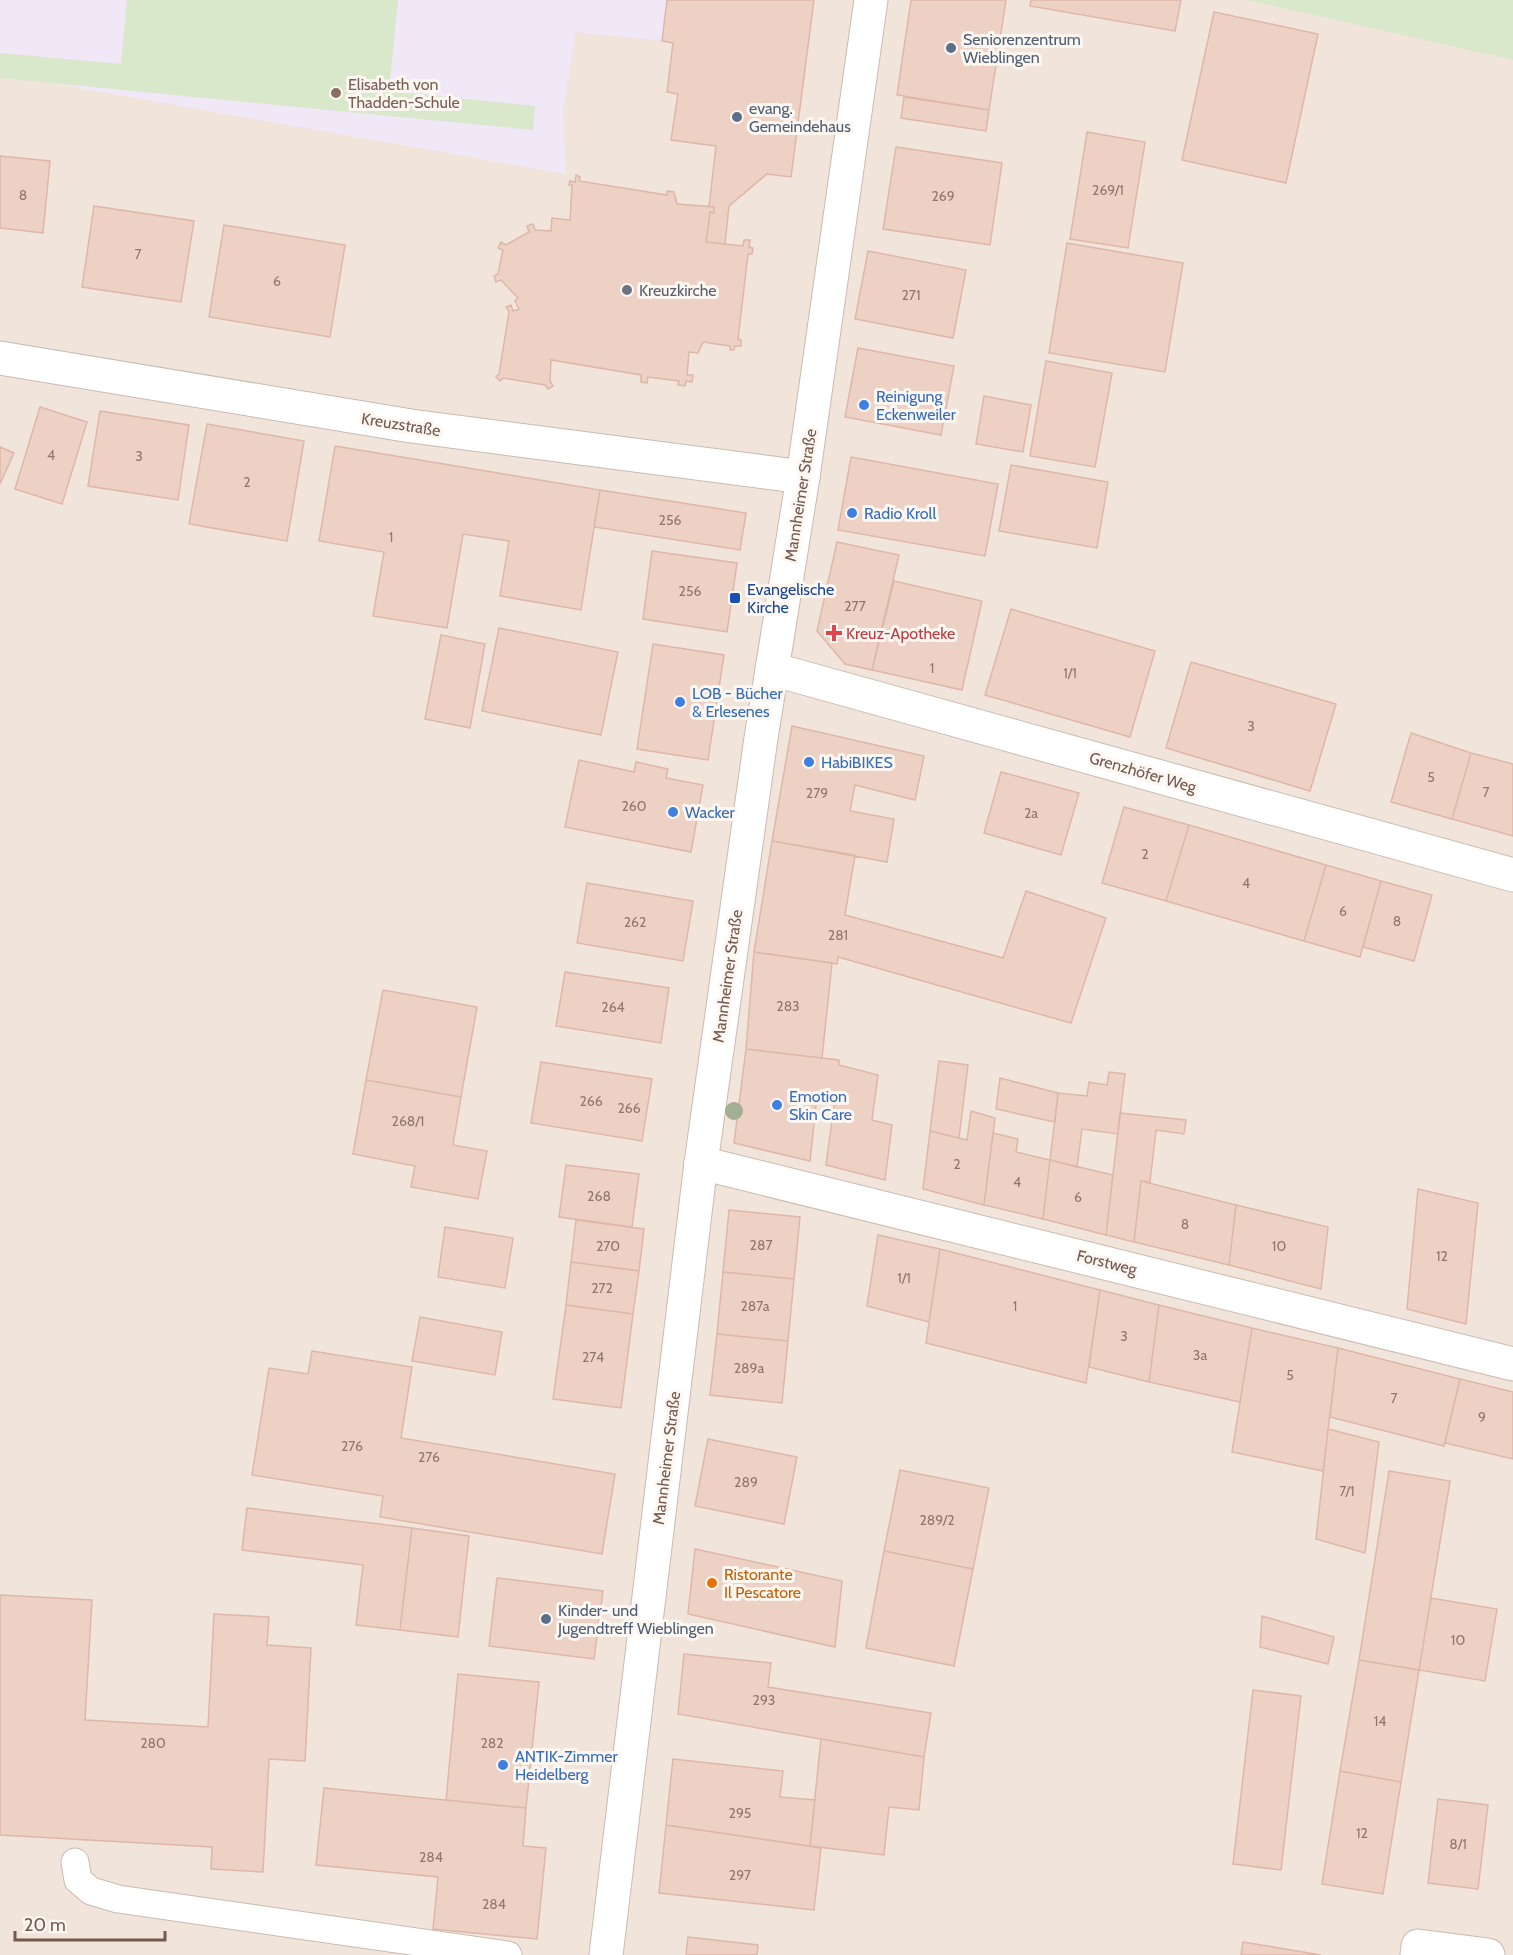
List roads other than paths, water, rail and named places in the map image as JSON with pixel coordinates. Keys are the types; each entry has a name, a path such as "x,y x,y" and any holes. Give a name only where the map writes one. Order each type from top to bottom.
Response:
{"street":[{"name":"Mannheimer Straße","path":"606,1955 701,1163 871,0"},
{"name":"Kreuzstraße","path":"0,358 411,426 803,477"},
{"name":"Grenzhöfer Weg","path":"772,669 1513,875"},
{"name":"Forstweg","path":"701,1163 1513,1364"},
{"path":"1417,1955 1418,1946 1488,1955"}],"lane":[{"path":"75,1862 78,1880 91,1890 118,1899 508,1955"}],"place":[{"name":"Seniorenzentrum Wieblingen","path":"951,48"},
{"name":"Elisabeth von Thadden-Schule","path":"336,93"},
{"name":"evang. Gemeindehaus","path":"737,117"},
{"name":"Kreuzkirche","path":"627,290"},
{"name":"Reinigung Eckenweiler","path":"864,405"},
{"name":"Radio Kroll","path":"852,513"},
{"name":"Evangelische Kirche","path":"735,598"},
{"name":"Kreuz-Apotheke","path":"834,633"},
{"name":"LOB - Bücher & Erlesenes","path":"680,702"},
{"name":"HabiBIKES","path":"809,762"},
{"name":"Wacker","path":"673,812"},
{"name":"Emotion Skin Care","path":"777,1105"},
{"name":"Ristorante Il Pescatore","path":"712,1583"},
{"name":"Kinder- und Jugendtreff Wieblingen","path":"546,1619"},
{"name":"ANTIK-Zimmer Heidelberg","path":"503,1765"}]}
